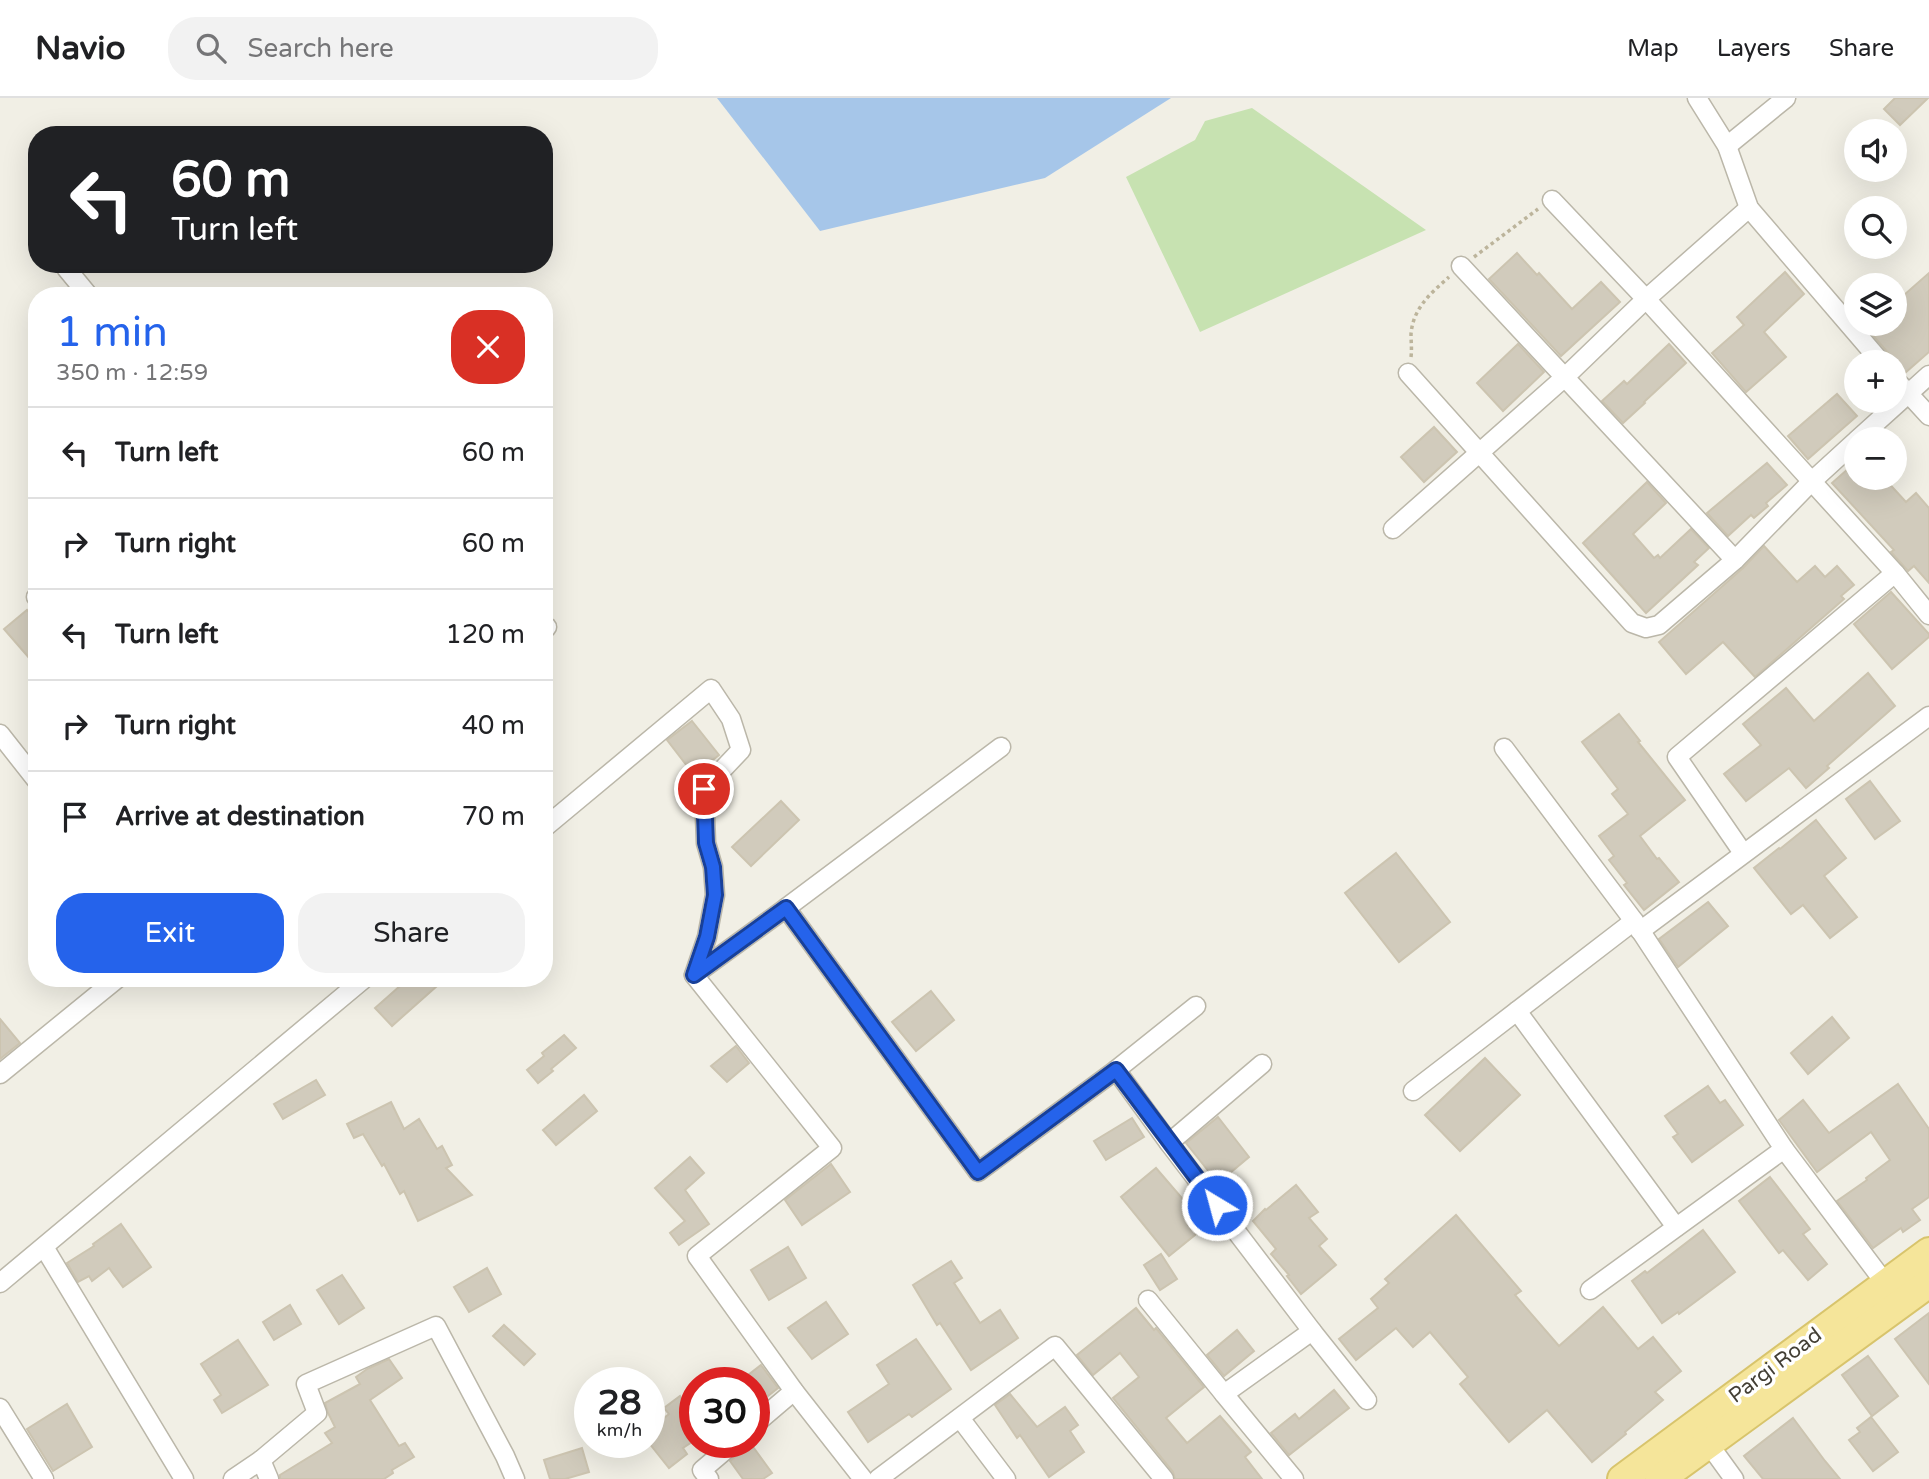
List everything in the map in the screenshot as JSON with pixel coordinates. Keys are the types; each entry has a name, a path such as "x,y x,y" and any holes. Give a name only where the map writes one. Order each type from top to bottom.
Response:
{"main road":[{"name":"Pargi Road","path":"1622,1479 1929,1252"},
{"name":"Pargi Road","path":"1660,1479 1929,1283"}],"street":[{"path":"1697,98 1727,146 1749,208 1871,350"},
{"path":"1727,146 1786,98"},
{"path":"1552,200 1646,299 1895,573 1929,615"},
{"path":"1393,529 1749,208"},
{"path":"1461,266 1735,560"},
{"path":"70,273 82,287"},
{"path":"1408,373 1632,623 1646,628 1659,625 1735,560 1844,452"},
{"path":"1871,427 1929,375"},
{"path":"1908,394 1929,416"},
{"path":"1743,853 1677,757 1895,573"},
{"path":"553,820 711,688 732,719 741,750 704,789 706,843 713,867 715,895 707,937 694,975"},
{"path":"1413,1091 1517,1011 1743,853 1929,716"},
{"path":"0,734 28,770"},
{"path":"694,975 1001,747"},
{"path":"1503,748 1637,926 1783,1149 1885,1283"},
{"path":"786,908 978,1172 1116,1070 1196,1006"},
{"path":"694,975 832,1148 697,1256 794,1391 863,1479"},
{"path":"0,1074 107,987"},
{"path":"0,1283 354,987"},
{"path":"1517,1011 1676,1227"},
{"path":"1169,1143 1262,1064"},
{"path":"1116,1070 1367,1400"},
{"path":"1590,1290 1783,1149"},
{"path":"44,1247 184,1479"},
{"path":"1148,1300 1294,1479"},
{"path":"233,1479 261,1460 317,1413 306,1384 436,1326 515,1479"},
{"path":"1224,1394 1312,1331"},
{"path":"878,1479 1055,1346 1164,1479"},
{"path":"770,1411 794,1391"},
{"path":"0,1408 44,1479"},
{"path":"960,1418 1006,1479"},
{"path":"1708,1443 1734,1479"},
{"path":"700,1476 719,1458"},
{"path":"261,1460 270,1479"}],"green space":[{"path":"1252,108 1426,230 1200,332 1126,177 1195,140 1205,121"}],"water":[{"path":"717,98 1171,98 1045,178 820,231"}],"building":[{"path":"1895,98 1928,98 1906,119 1894,119 1884,109"},
{"path":"1517,253 1572,309 1601,282 1620,302 1561,356 1489,279"},
{"path":"1785,272 1804,294 1764,332 1786,357 1746,392 1712,353 1744,325 1737,317"},
{"path":"1929,273 1929,352 1907,371 1907,350 1886,350 1873,336 1907,336 1907,292"},
{"path":"1518,344 1544,372 1503,411 1477,383"},
{"path":"1669,344 1686,363 1623,423 1602,401 1624,381 1627,384"},
{"path":"1837,394 1844,402 1844,413 1854,413 1857,416 1808,459 1788,436"},
{"path":"1434,427 1457,452 1424,482 1401,457"},
{"path":"1767,463 1787,485 1766,503 1768,506 1754,518 1751,515 1728,536 1707,513"},
{"path":"1844,472 1844,490 1895,490 1906,502 1916,493 1929,508 1929,583 1914,566 1908,571 1891,552 1894,550 1832,483"},
{"path":"1647,482 1666,503 1633,534 1654,558 1658,555 1660,558 1691,529 1709,548 1694,562 1698,565 1646,613 1583,543"},
{"path":"1764,546 1797,582 1815,566 1825,577 1837,566 1854,585 1841,596 1844,599 1755,677 1723,642 1686,674 1659,642"},
{"path":"1891,592 1929,634 1929,637 1892,669 1854,624"},
{"path":"28,611 28,657 4,629"},
{"path":"1868,673 1895,706 1806,788 1789,768 1746,801 1724,774 1761,745 1743,724 1786,688 1814,721"},
{"path":"1619,714 1685,800 1640,836 1679,882 1644,910 1624,885 1627,883 1609,860 1614,856 1599,836 1628,814 1612,794 1618,789 1582,742"},
{"path":"692,721 719,755 694,775 667,740"},
{"path":"1870,781 1900,821 1875,839 1846,799"},
{"path":"781,801 799,820 751,866 732,847"},
{"path":"1816,820 1846,858 1824,876 1857,917 1830,938 1803,905 1791,914 1754,868"},
{"path":"1396,853 1450,922 1399,962 1345,893"},
{"path":"1708,902 1728,926 1678,967 1659,939"},
{"path":"399,987 436,987 392,1026 375,1008"},
{"path":"931,991 954,1020 916,1051 892,1022"},
{"path":"1832,1017 1849,1038 1808,1074 1791,1053"},
{"path":"0,1019 20,1043 0,1059"},
{"path":"564,1035 576,1048 538,1083 527,1070"},
{"path":"736,1046 749,1063 727,1082 711,1066"},
{"path":"1485,1058 1520,1095 1460,1151 1425,1115"},
{"path":"316,1080 325,1095 283,1119 274,1104"},
{"path":"1898,1084 1929,1129 1929,1197 1912,1209 1920,1220 1903,1232 1901,1228 1873,1248 1837,1201 1890,1160 1871,1132 1817,1172 1779,1120 1803,1100 1829,1133"},
{"path":"1708,1086 1720,1103 1725,1100 1743,1125 1692,1162 1673,1137 1678,1134 1665,1116"},
{"path":"584,1095 597,1111 556,1145 543,1130"},
{"path":"391,1102 404,1129 419,1119 437,1149 442,1146 452,1165 446,1168 472,1195 418,1221 404,1191 400,1194 384,1164 382,1166 363,1134 354,1138 347,1124"},
{"path":"1218,1117 1249,1157 1218,1183 1186,1143"},
{"path":"1132,1118 1144,1137 1106,1160 1094,1141"},
{"path":"690,1157 704,1173 685,1190 709,1224 679,1245 670,1233 685,1221 655,1188"},
{"path":"831,1164 850,1192 802,1225 785,1200"},
{"path":"1156,1168 1206,1226 1169,1256 1121,1197"},
{"path":"1770,1177 1810,1229 1803,1234 1827,1264 1808,1280 1783,1250 1779,1253 1739,1201"},
{"path":"1296,1185 1318,1212 1309,1218 1327,1239 1319,1246 1336,1265 1301,1294 1271,1254 1276,1249 1253,1221"},
{"path":"1456,1215 1521,1291 1515,1295 1559,1346 1603,1307 1638,1349 1653,1337 1681,1371 1655,1392 1663,1400 1592,1462 1547,1410 1509,1442 1460,1384 1468,1377 1430,1332 1413,1347 1396,1328 1356,1360 1339,1339 1378,1308 1371,1299 1389,1283 1385,1279"},
{"path":"121,1224 151,1267 123,1287 109,1268 92,1281 89,1276 78,1282 67,1263"},
{"path":"1703,1230 1735,1272 1679,1314 1678,1312 1662,1323 1632,1281 1645,1271 1647,1273"},
{"path":"788,1247 806,1278 769,1300 751,1270"},
{"path":"1161,1254 1177,1279 1160,1290 1144,1265"},
{"path":"951,1261 962,1278 954,1283 980,1323 1000,1310 1018,1338 971,1370 940,1323 937,1325 913,1285"},
{"path":"487,1268 501,1294 469,1312 454,1287"},
{"path":"342,1275 364,1308 339,1324 317,1290"},
{"path":"826,1302 848,1334 812,1359 788,1328"},
{"path":"290,1305 301,1324 274,1340 263,1322"},
{"path":"1136,1308 1154,1330 1156,1328 1204,1387 1166,1418 1187,1443 1220,1416 1251,1452 1245,1457 1262,1479 1175,1479 1173,1472 1113,1398 1139,1377 1120,1353 1093,1375 1077,1355"},
{"path":"1929,1313 1929,1384 1895,1339"},
{"path":"504,1325 535,1354 524,1365 493,1336"},
{"path":"1237,1330 1254,1351 1224,1376 1207,1355"},
{"path":"916,1339 951,1389 912,1417 909,1414 868,1442 848,1412 889,1384 877,1365"},
{"path":"238,1340 268,1385 222,1413 214,1400 221,1395 201,1364"},
{"path":"1868,1356 1898,1396 1872,1416 1842,1375"},
{"path":"389,1359 402,1378 370,1400 399,1446 405,1443 414,1457 392,1470 393,1473 384,1479 280,1479 280,1475 332,1443 325,1433 335,1427 325,1403 360,1384 356,1377 367,1369"},
{"path":"770,1377 778,1388 770,1394"},
{"path":"1334,1390 1349,1408 1289,1455 1271,1433 1295,1414 1299,1419"},
{"path":"1010,1394 1037,1427 1065,1407 1078,1425 1070,1431 1084,1452 1049,1477 1020,1435 1017,1438 995,1405"},
{"path":"679,1397 679,1458 682,1458 669,1468 661,1458 665,1458 665,1417 669,1414 665,1407"},
{"path":"67,1404 92,1447 53,1471 27,1429"},
{"path":"1871,1417 1898,1452 1873,1471 1849,1440 1860,1432 1857,1428"},
{"path":"1793,1418 1840,1479 1763,1479 1744,1456"},
{"path":"574,1451 574,1458 585,1458 589,1472 565,1479 550,1479 544,1460"},
{"path":"734,1458 761,1458 772,1473 763,1479 743,1479 730,1461"}],"route":[{"path":"704,789 706,843 713,867 715,895 707,937 694,975 786,908 978,1172 1116,1070 1217,1205"}]}
